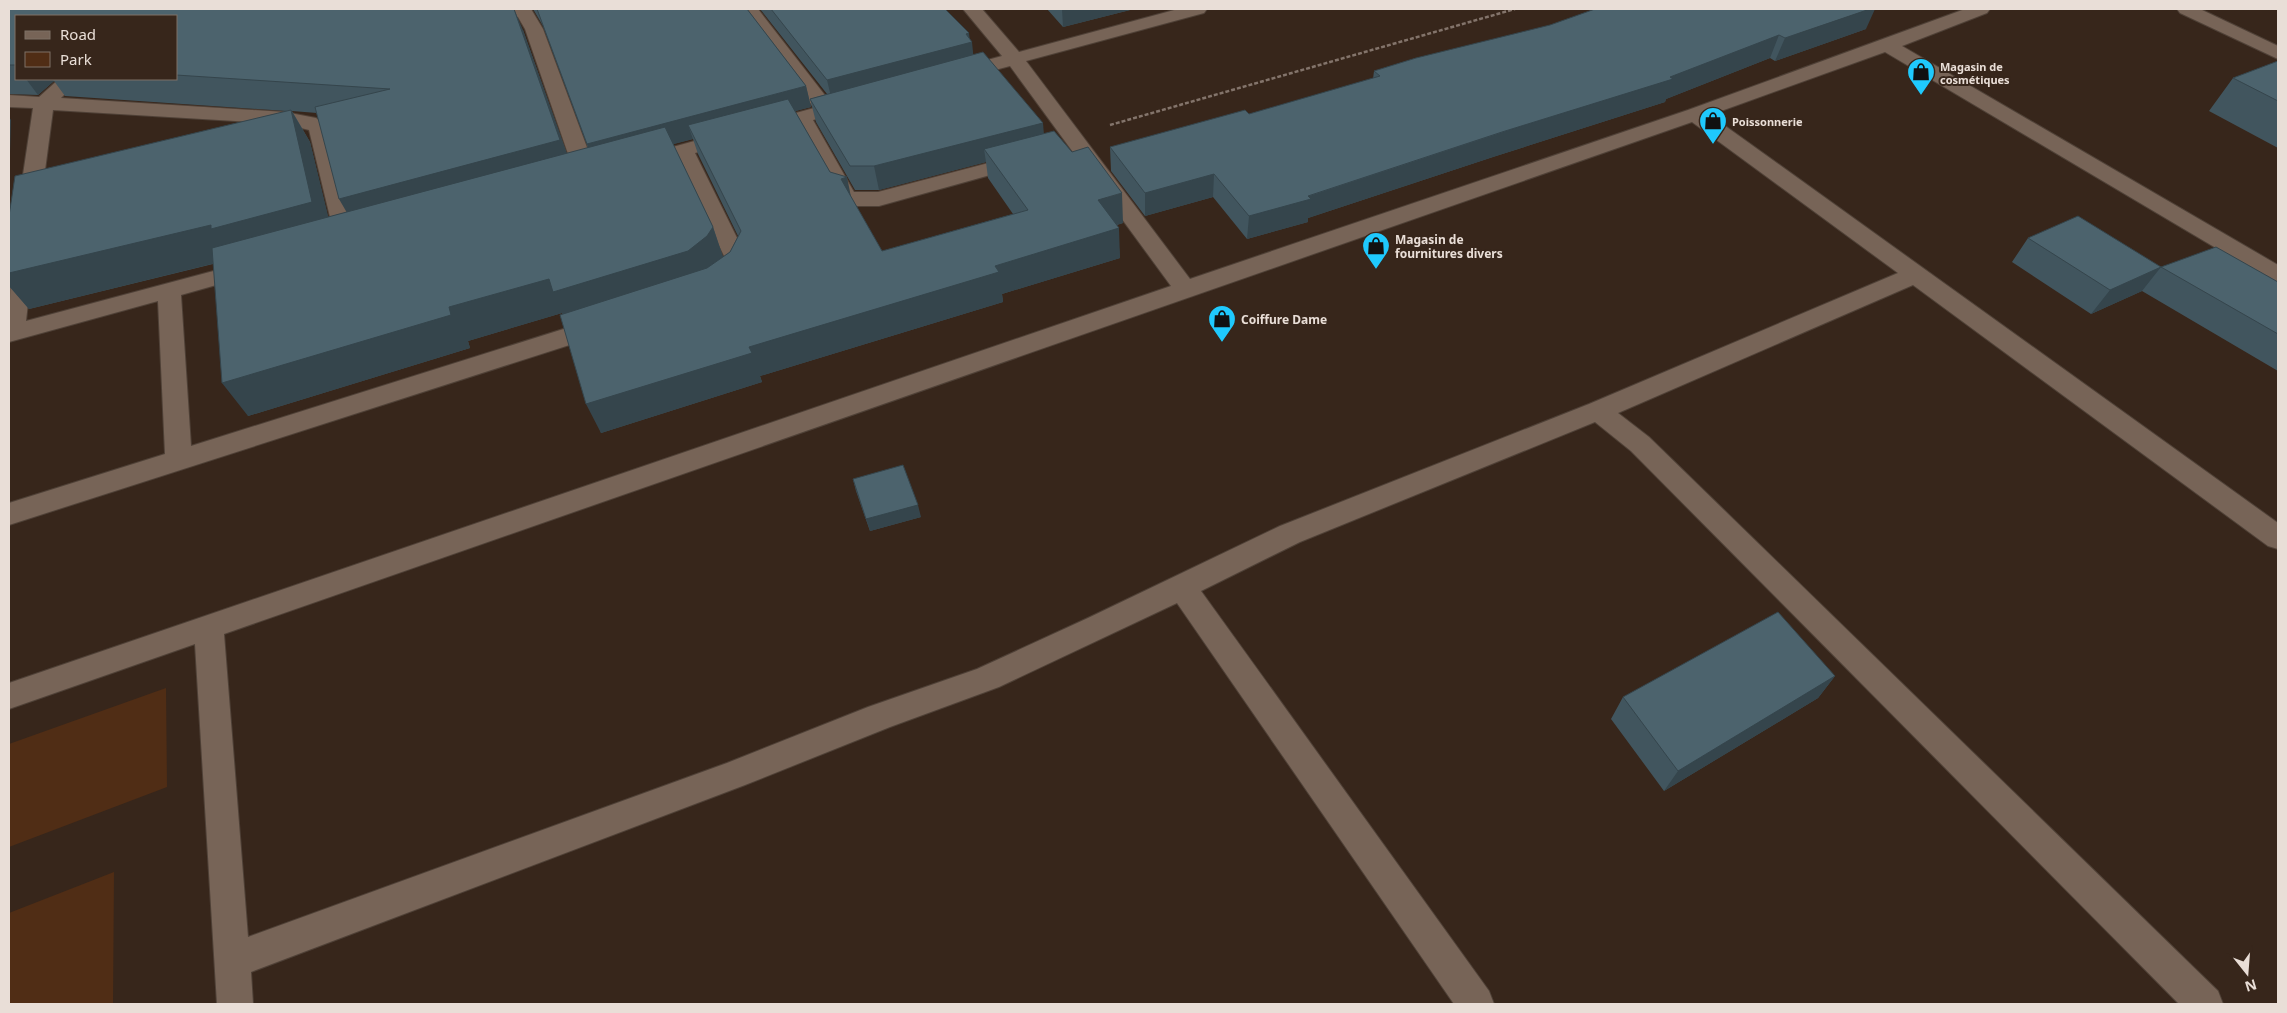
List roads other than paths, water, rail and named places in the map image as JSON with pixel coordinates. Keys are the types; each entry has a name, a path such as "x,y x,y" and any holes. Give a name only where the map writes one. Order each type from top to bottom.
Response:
{"street":[{"path":"484,9 524,12 534,29 597,174 864,100"},
{"path":"750,9 826,110"},
{"path":"972,9 1014,58 1062,147 1186,290"},
{"path":"939,79 1198,9"},
{"path":"2186,9 2278,53"},
{"path":"9,696 1695,114 1887,46 1969,10"},
{"path":"1887,46 2278,276"},
{"path":"69,80 44,103 10,334 272,262"},
{"path":"9,101 285,118 309,122 318,127 347,242"},
{"path":"1695,114 2278,538"},
{"path":"801,117 846,196 857,199 879,199 1062,147"},
{"path":"683,150 737,260 730,275 709,291"},
{"path":"232,961 734,775 879,716 988,678 1290,534 1598,410 1915,275"},
{"path":"169,290 179,461"},
{"path":"9,514 625,318"},
{"path":"1598,410 1640,444 2205,1004"},
{"path":"1182,587 1475,1004"},
{"path":"210,626 235,1004"}],"place":[{"name":"Magasin de cosmétiques","path":"1921,96"},
{"name":"Poissonnerie","path":"1713,145"},
{"name":"Magasin de fournitures divers","path":"1376,270"},
{"name":"Coiffure Dame","path":"1222,343"}]}
